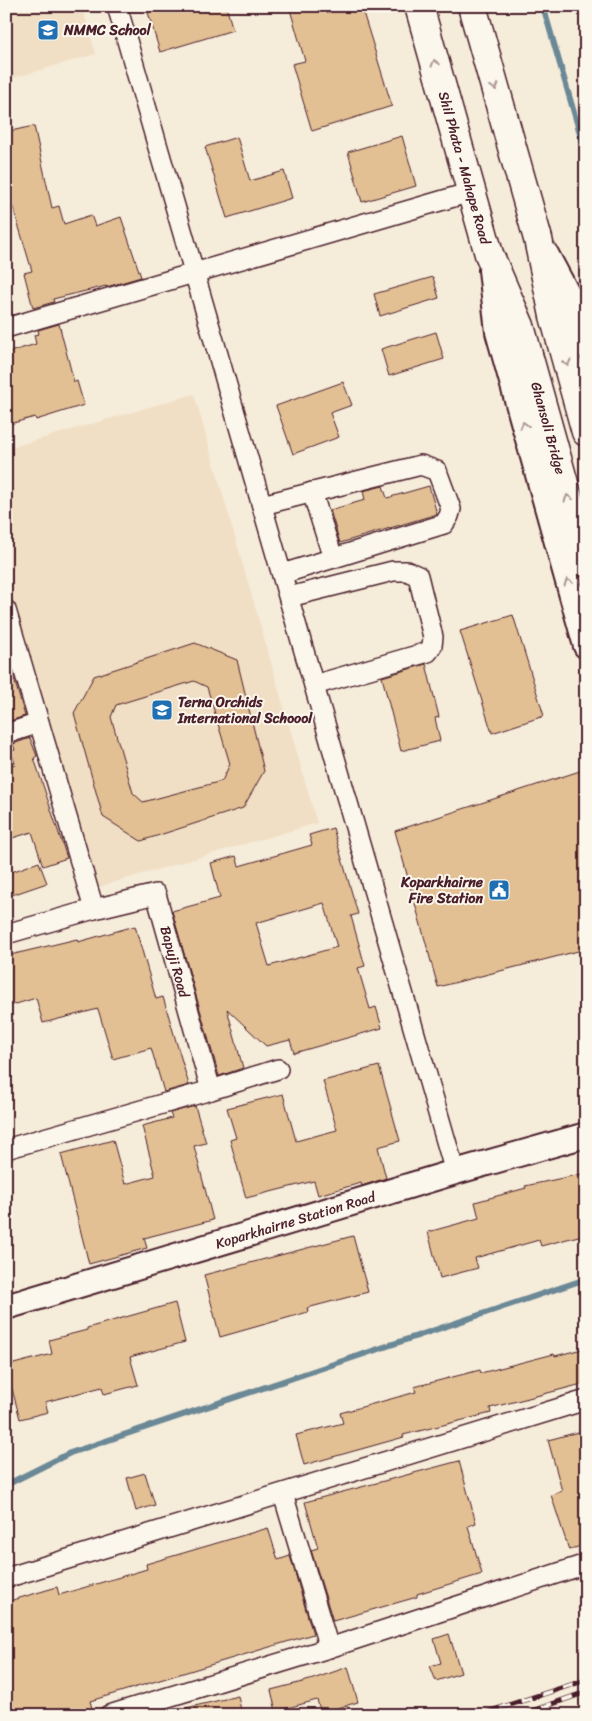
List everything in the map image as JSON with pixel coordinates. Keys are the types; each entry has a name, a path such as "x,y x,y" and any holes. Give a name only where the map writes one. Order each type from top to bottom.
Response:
{"main road":[{"name":"Shil Phata - Mahape Road","path":"419,6 489,254 520,326"},
{"path":"472,6 538,239 554,316 586,432"},
{"name":"Ghansoli Bridge","path":"520,326 586,562"}],"street":[{"path":"117,6 455,1172"},
{"path":"6,328 472,192"},
{"path":"538,239 576,310 586,346"},
{"path":"489,254 498,332 586,646"},
{"path":"262,505 421,465 436,471 451,509 444,524 282,574"},
{"path":"312,492 333,558"},
{"path":"289,597 393,571 407,571 418,576 433,637 432,646 428,652 314,685"},
{"path":"6,610 94,909 6,934"},
{"path":"6,734 39,723"},
{"name":"Bapuji Road","path":"94,909 156,894 211,1090"},
{"path":"6,1149 278,1069"},
{"name":"Koparkhairne Station Road","path":"6,1307 455,1172 586,1135"},
{"path":"6,1578 586,1400"},
{"path":"283,1494 329,1648"},
{"path":"109,1715 329,1648 586,1564"}],"shaded area":[{"name":"NMMC School","path":"6,6 82,6 96,54 6,80"},
{"name":"Terna Orchids International Schoool","path":"194,394 317,823 91,889 6,596 6,449"}],"building":[{"path":"146,6 226,6 233,30 160,52"},
{"path":"289,6 361,6 392,106 312,131 292,64 305,61"},
{"path":"34,126 52,208 59,206 64,224 91,215 95,226 121,217 141,277 53,299 54,302 33,308 24,273 32,271 13,207 9,208 6,198 6,132"},
{"path":"402,136 416,186 362,202 348,152"},
{"path":"237,137 250,181 284,171 292,198 227,218 205,147"},
{"path":"433,277 439,298 380,316 374,294"},
{"path":"59,324 74,382 77,381 84,405 36,420 35,417 6,425 6,353 36,344 34,335 39,334 38,330"},
{"path":"436,332 444,359 389,376 381,349"},
{"path":"343,382 352,405 330,413 339,437 293,454 276,406"},
{"path":"383,486 387,498 429,486 437,514 340,543 330,510 365,500 363,491"},
{"path":"513,615 544,716 492,733 460,631"},
{"path":"195,643 237,660 264,771 243,808 141,841 103,817 74,713 94,676","holes":["194,681 207,687 230,764 222,781 143,802 133,793 111,717 116,705"]},
{"path":"426,664 439,717 435,718 440,741 401,751 382,677"},
{"path":"6,665 10,665 25,716 7,722"},
{"path":"30,738 37,756 34,758 67,858 43,866 32,832 6,840 6,767 15,764 11,751 15,750 13,744"},
{"name":"Koparkhairne Fire Station","path":"586,769 586,949 438,987 395,831"},
{"path":"333,828 358,914 351,916 365,966 358,968 370,1009 376,1007 382,1028 294,1053 290,1040 266,1046 227,1009 243,1068 219,1076 172,911 220,898 211,863 236,856 239,866 312,845 309,835","holes":["324,903 337,947 269,966 256,923"]},
{"path":"39,862 47,883 6,897 6,874"},
{"path":"135,926 156,999 163,997 189,1085 164,1092 151,1048 113,1059 98,1009 43,1023 36,998 6,1007 6,956 77,939 78,942"},
{"path":"379,1066 400,1141 378,1147 386,1178 362,1186 361,1183 318,1195 314,1181 246,1198 230,1140 236,1138 227,1108 283,1094 296,1141 337,1130 323,1081"},
{"path":"195,1106 206,1143 194,1146 213,1220 144,1238 147,1248 89,1264 61,1154 113,1140 125,1184 155,1176 142,1126 172,1118 170,1113"},
{"path":"586,1173 586,1234 541,1246 539,1240 475,1258 478,1268 440,1278 428,1232 479,1218 475,1202 526,1188 525,1186"},
{"path":"353,1236 368,1292 307,1308 308,1312 220,1337 204,1275"},
{"path":"175,1303 185,1342 130,1357 138,1385 104,1394 102,1387 45,1402 48,1412 20,1419 6,1366 52,1354 49,1340"},
{"path":"586,1348 586,1383 490,1408 491,1413 403,1435 404,1437 304,1465 296,1435 343,1423 340,1413 416,1392 414,1387 480,1370 481,1373 554,1354 555,1356"},
{"path":"586,1430 586,1544 569,1550 551,1495 562,1491 548,1440"},
{"path":"459,1461 476,1523 468,1526 482,1574 417,1594 417,1597 333,1621 311,1550 318,1548 305,1502"},
{"path":"145,1473 155,1505 136,1511 127,1478"},
{"path":"268,1528 278,1560 290,1556 313,1634 90,1701 92,1708 71,1715 6,1715 6,1602 57,1587 59,1595 147,1569 146,1564"},
{"path":"449,1634 461,1673 436,1681 430,1666 441,1663 434,1639"},
{"path":"348,1667 358,1702 321,1713 317,1700 276,1711 271,1690 310,1680"},
{"path":"238,1696 242,1715 187,1715 186,1708"}],"waterway":[{"path":"543,6 586,154"},
{"path":"6,1485 70,1453 586,1279"}],"railway":[{"path":"479,1715 586,1680"},
{"path":"521,1715 586,1692"}],"place":[{"name":"NMMC School","path":"48,30"},
{"name":"Terna Orchids International Schoool","path":"162,710"},
{"name":"Koparkhairne Fire Station","path":"499,890"}]}
